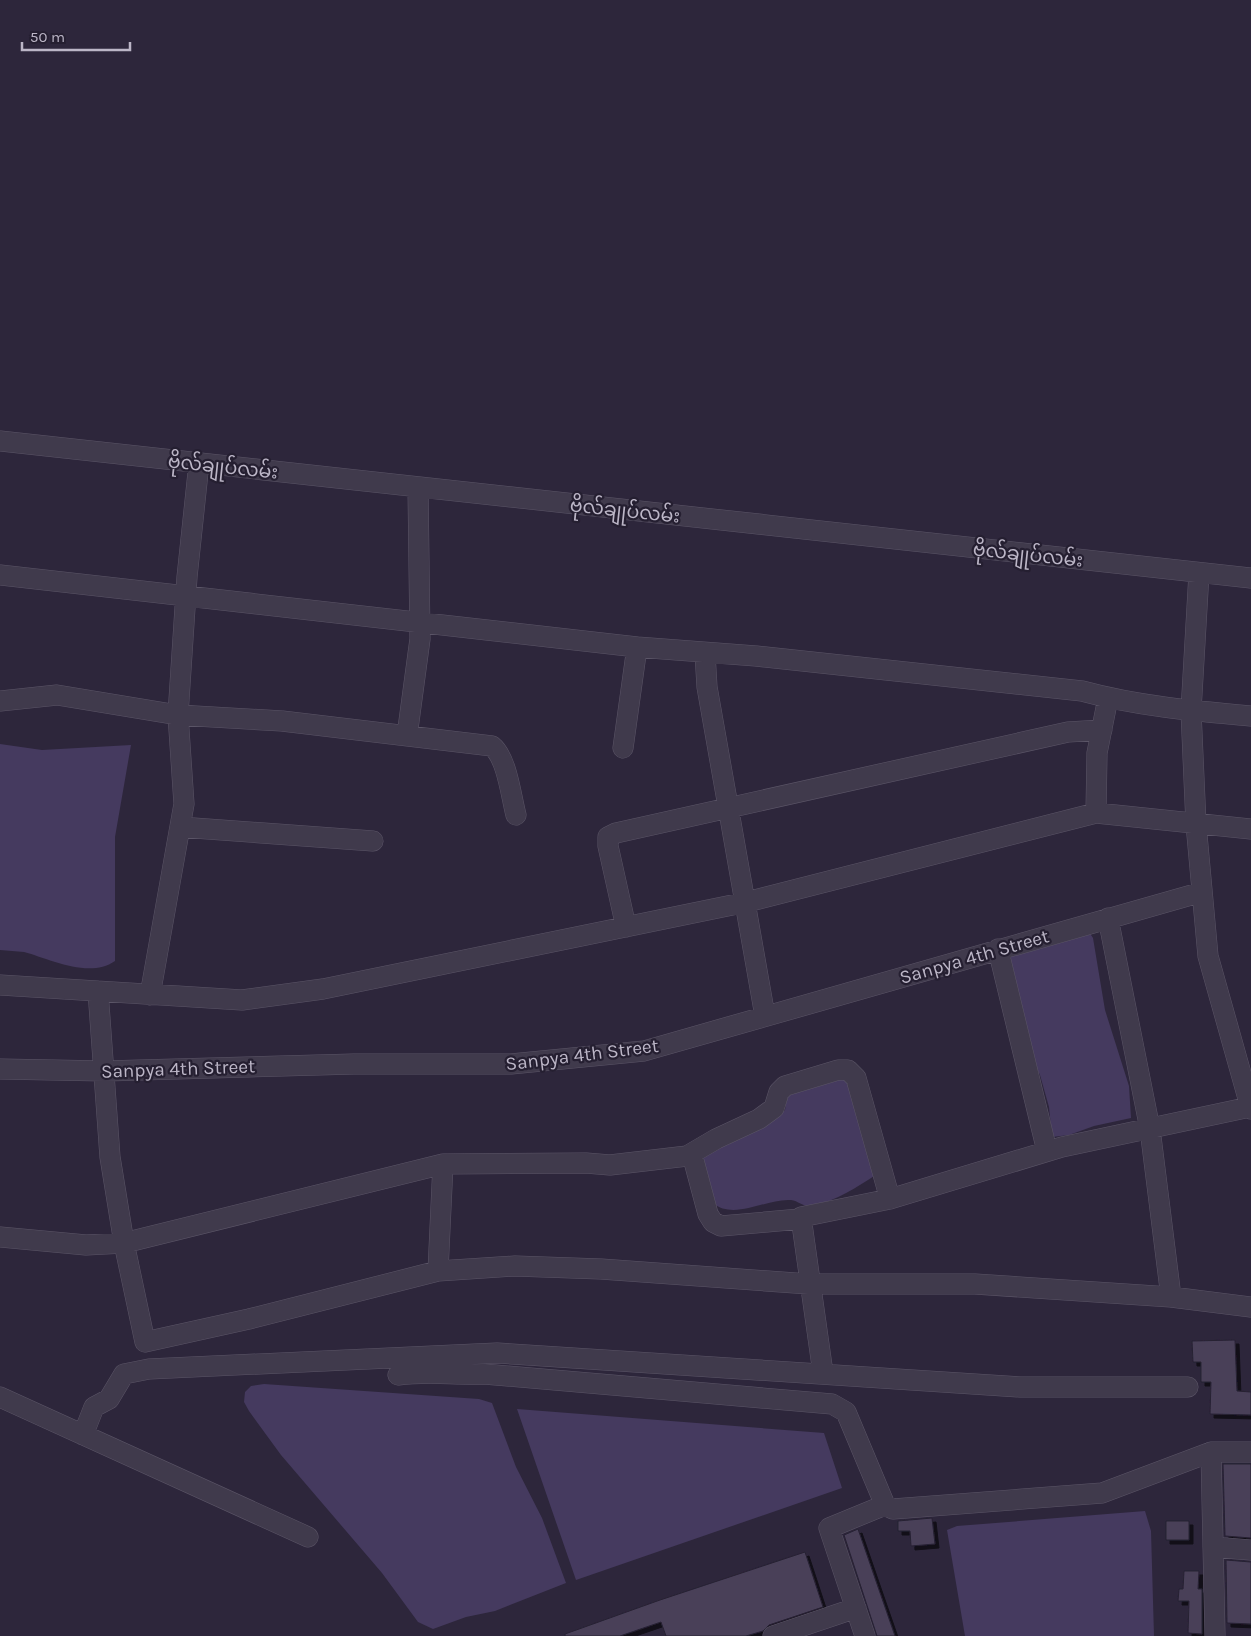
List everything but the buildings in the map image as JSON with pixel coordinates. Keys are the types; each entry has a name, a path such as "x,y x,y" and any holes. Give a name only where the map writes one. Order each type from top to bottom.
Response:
{"street":[{"name":"ဗိုလ်ချုပ်လမ်း","path":"0,442 1251,578"},
{"path":"150,995 184,804 178,715 186,594 199,463"},
{"path":"407,736 420,624 418,487"},
{"path":"692,1154 708,1214 713,1222 721,1226 800,1218 890,1199 1047,1152 1150,1128 1251,1108 1208,956 1196,824 1190,711 1199,573"},
{"path":"0,575 186,594 420,624 637,647 756,656 1082,691 1108,698 1190,711 1251,716"},
{"path":"623,748 637,647"},
{"path":"704,653 707,688 765,1016"},
{"path":"0,701 57,695 178,715 282,721 492,746 499,752 516,816"},
{"path":"1096,813 1097,753 1108,698"},
{"path":"626,927 608,846 608,837 616,833 1068,732 1102,730"},
{"path":"0,985 242,1000 323,989 744,902 1096,813 1251,828"},
{"path":"180,827 373,841"},
{"name":"Sanpya 4th Street","path":"0,1069 105,1071 354,1064 511,1064 644,1051 1202,892"},
{"path":"1108,918 1150,1128 1171,1297"},
{"path":"998,950 1047,1152"},
{"path":"98,992 110,1157 124,1242 149,1369"},
{"path":"0,1237 86,1245 124,1242 443,1164 577,1163 610,1165 678,1158 692,1154 716,1139 759,1119 774,1108 779,1092 785,1086 838,1070 848,1070 856,1078 890,1199"},
{"path":"438,1271 443,1164"},
{"path":"800,1218 823,1373"},
{"path":"145,1342 249,1319 438,1271 515,1266 601,1269 809,1284 975,1284 1171,1297 1251,1307"},
{"path":"83,1435 94,1407 109,1399 124,1374 149,1369 497,1353 823,1373 1020,1388 1188,1387"},
{"path":"398,1375 434,1372 456,1375 484,1374 832,1404 846,1412 884,1505 893,1509 1102,1493 1211,1452 1251,1452"},
{"path":"0,1397 308,1537"},
{"path":"1211,1452 1215,1636"},
{"path":"865,1636 829,1528 884,1505"},
{"path":"1213,1547 1251,1550"},
{"path":"773,1636 856,1608"}],"shaded area":[{"path":"0,744 42,750 131,745 115,837 115,961 105,966 82,968 57,963 24,952 0,950"},
{"path":"1089,932 1093,938 1105,1010 1129,1086 1131,1118 1094,1126 1069,1135 1052,1137 1049,1107 1040,1075 1025,1045 1006,956"},
{"path":"847,1076 877,1174 846,1193 813,1206 807,1206 791,1200 782,1200 731,1210 721,1208 713,1203 704,1186 702,1152 773,1121 785,1110 788,1092"},
{"path":"264,1384 479,1399 492,1403 516,1467 542,1518 566,1583 495,1611 466,1617 433,1629 418,1622 382,1573 281,1455 249,1411 244,1402 245,1392 251,1386"},
{"path":"517,1409 824,1433 842,1488 576,1580"},
{"path":"1145,1511 1151,1531 1154,1636 965,1636 947,1530 957,1526"}]}
